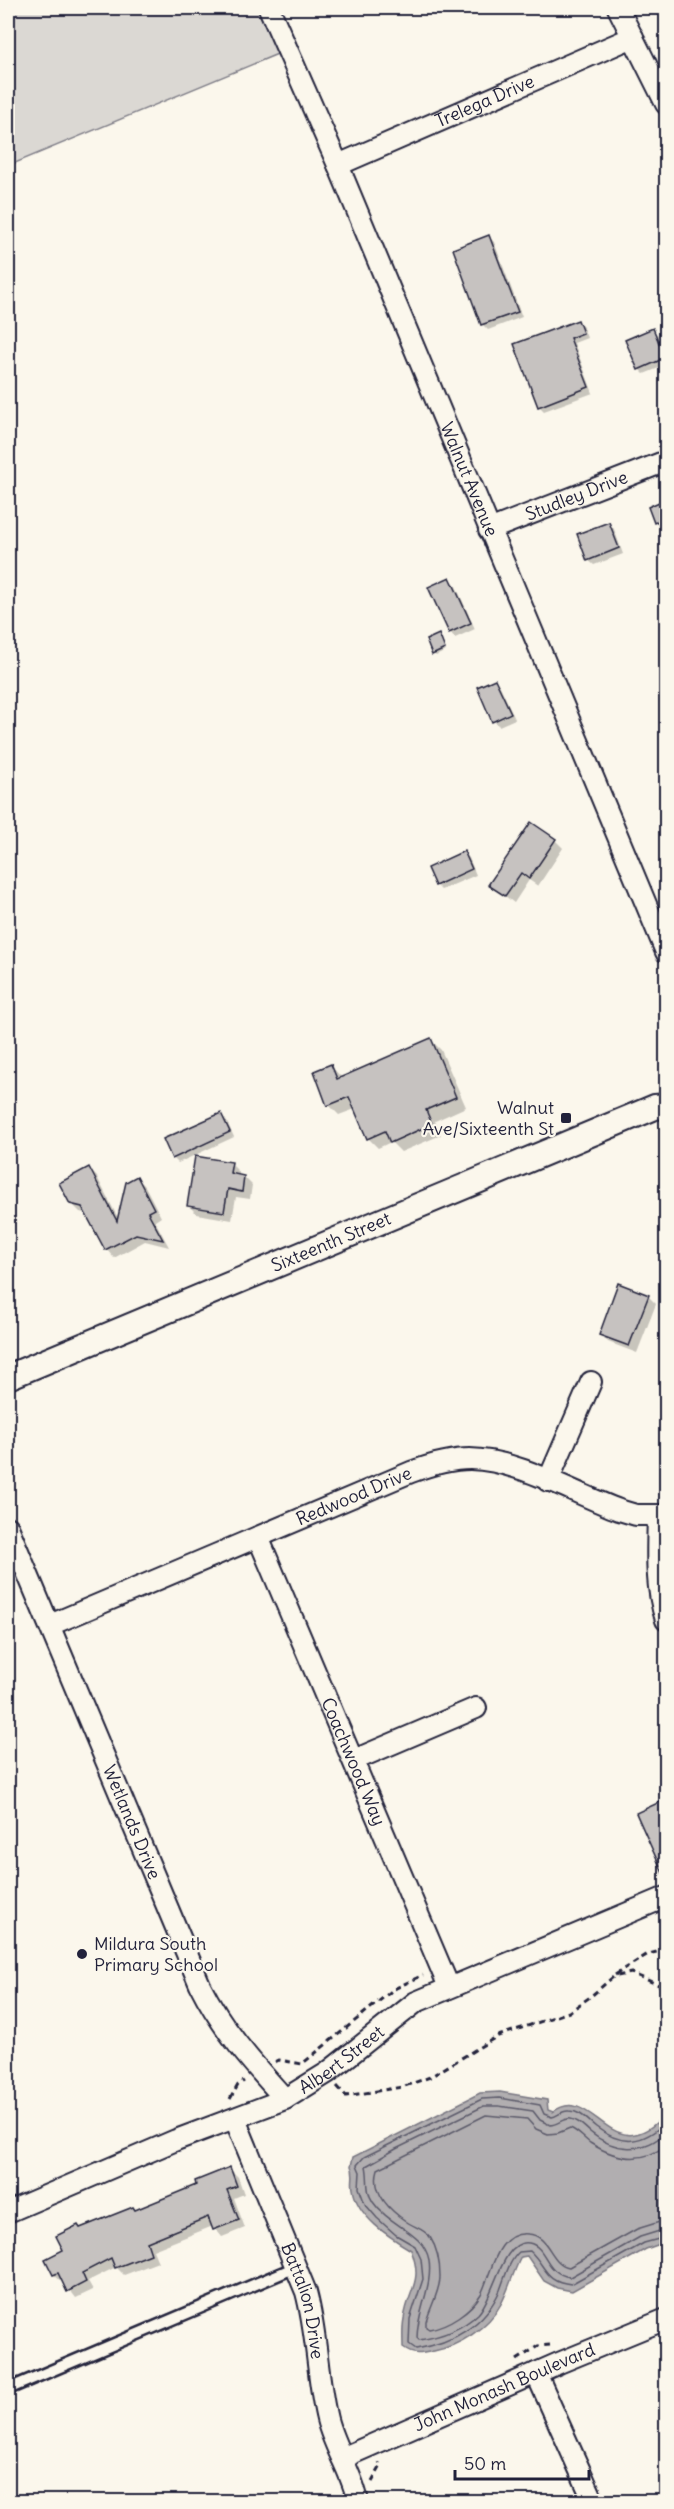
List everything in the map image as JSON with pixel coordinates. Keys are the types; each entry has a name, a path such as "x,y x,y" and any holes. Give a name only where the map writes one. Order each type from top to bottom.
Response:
{"street":[{"name":"Walnut Avenue","path":"269,8 338,165 666,952"},
{"path":"618,8 666,104"},
{"name":"Trelega Drive","path":"338,165 633,37"},
{"name":"Studley Drive","path":"489,530 666,461"},
{"name":"Sixteenth Street","path":"8,1377 662,1103"},
{"path":"548,1481 591,1382"},
{"name":"Redwood Drive","path":"50,1625 411,1472 448,1461 470,1459 509,1466 619,1510 662,1516"},
{"path":"662,1516 657,1578 660,1602 666,1620"},
{"name":"Wetlands Drive","path":"8,1527 200,1985 214,2013 227,2032 285,2099"},
{"name":"Coachwood Way","path":"258,1537 449,1987"},
{"path":"354,1760 476,1708"},
{"name":"Albert Street","path":"8,2212 176,2140 285,2099 327,2073 416,2002 666,1897"},
{"name":"Battalion Drive","path":"235,2119 296,2267 312,2316 326,2418 360,2497"},
{"name":"John Monash Boulevard","path":"342,2458 666,2319"},
{"path":"536,2373 594,2502"}],"lane":[{"path":"8,2389 296,2267"}],"path":[{"path":"327,2073 346,2096 416,2083 448,2067 498,2036 568,2012 636,1960 648,1954 666,1950"},
{"path":"224,2102 232,2098 238,2085 279,2060 302,2064 394,1989 441,1967"},
{"path":"613,1977 631,1973 666,1988"}],"shaded area":[{"path":"8,8 269,8 287,50 8,166"}],"water":[{"path":"500,2092 547,2100 548,2110 553,2112 567,2106 580,2108 617,2132 631,2135 647,2129 666,2113 666,2242 646,2249 572,2291 557,2288 544,2281 527,2256 521,2257 501,2304 481,2328 444,2349 421,2353 411,2352 403,2348 403,2322 416,2278 415,2261 411,2250 375,2225 361,2209 353,2186 351,2166 353,2157 480,2093"}],"building":[{"path":"489,235 518,312 481,325 453,249"},
{"path":"578,320 583,333 570,338 589,387 538,407 514,344"},
{"path":"653,328 665,358 638,370 625,340"},
{"path":"666,499 666,517 654,523 648,507"},
{"path":"609,522 619,548 587,561 577,534"},
{"path":"450,577 471,623 449,633 428,587"},
{"path":"439,634 445,649 432,655 426,640"},
{"path":"495,679 511,713 492,722 477,687"},
{"path":"531,822 556,839 529,879 521,873 505,896 488,885"},
{"path":"464,851 472,869 435,886 427,868"},
{"path":"431,1038 456,1097 426,1110 432,1124 390,1143 385,1131 367,1139 349,1097 327,1106 314,1071 331,1064 337,1079"},
{"path":"221,1113 230,1132 172,1159 163,1139"},
{"path":"195,1156 232,1162 230,1173 244,1176 242,1192 228,1189 224,1212 187,1206"},
{"path":"89,1167 117,1221 126,1182 137,1176 154,1209 148,1212 163,1240 136,1234 105,1250 82,1207 70,1204 59,1183"},
{"path":"618,1283 649,1295 629,1346 599,1335"},
{"path":"662,1801 666,1810 666,1880 636,1813"},
{"path":"230,2167 237,2186 227,2190 239,2220 213,2230 208,2217 147,2242 151,2254 115,2268 111,2258 82,2273 86,2282 67,2292 58,2273 53,2275 45,2259 63,2250 56,2236 78,2225 80,2228 133,2207 135,2210 196,2185 195,2181"}],"place":[{"name":"Walnut Ave/Sixteenth St","path":"566,1118"},
{"name":"Mildura South Primary School","path":"82,1954"}]}
